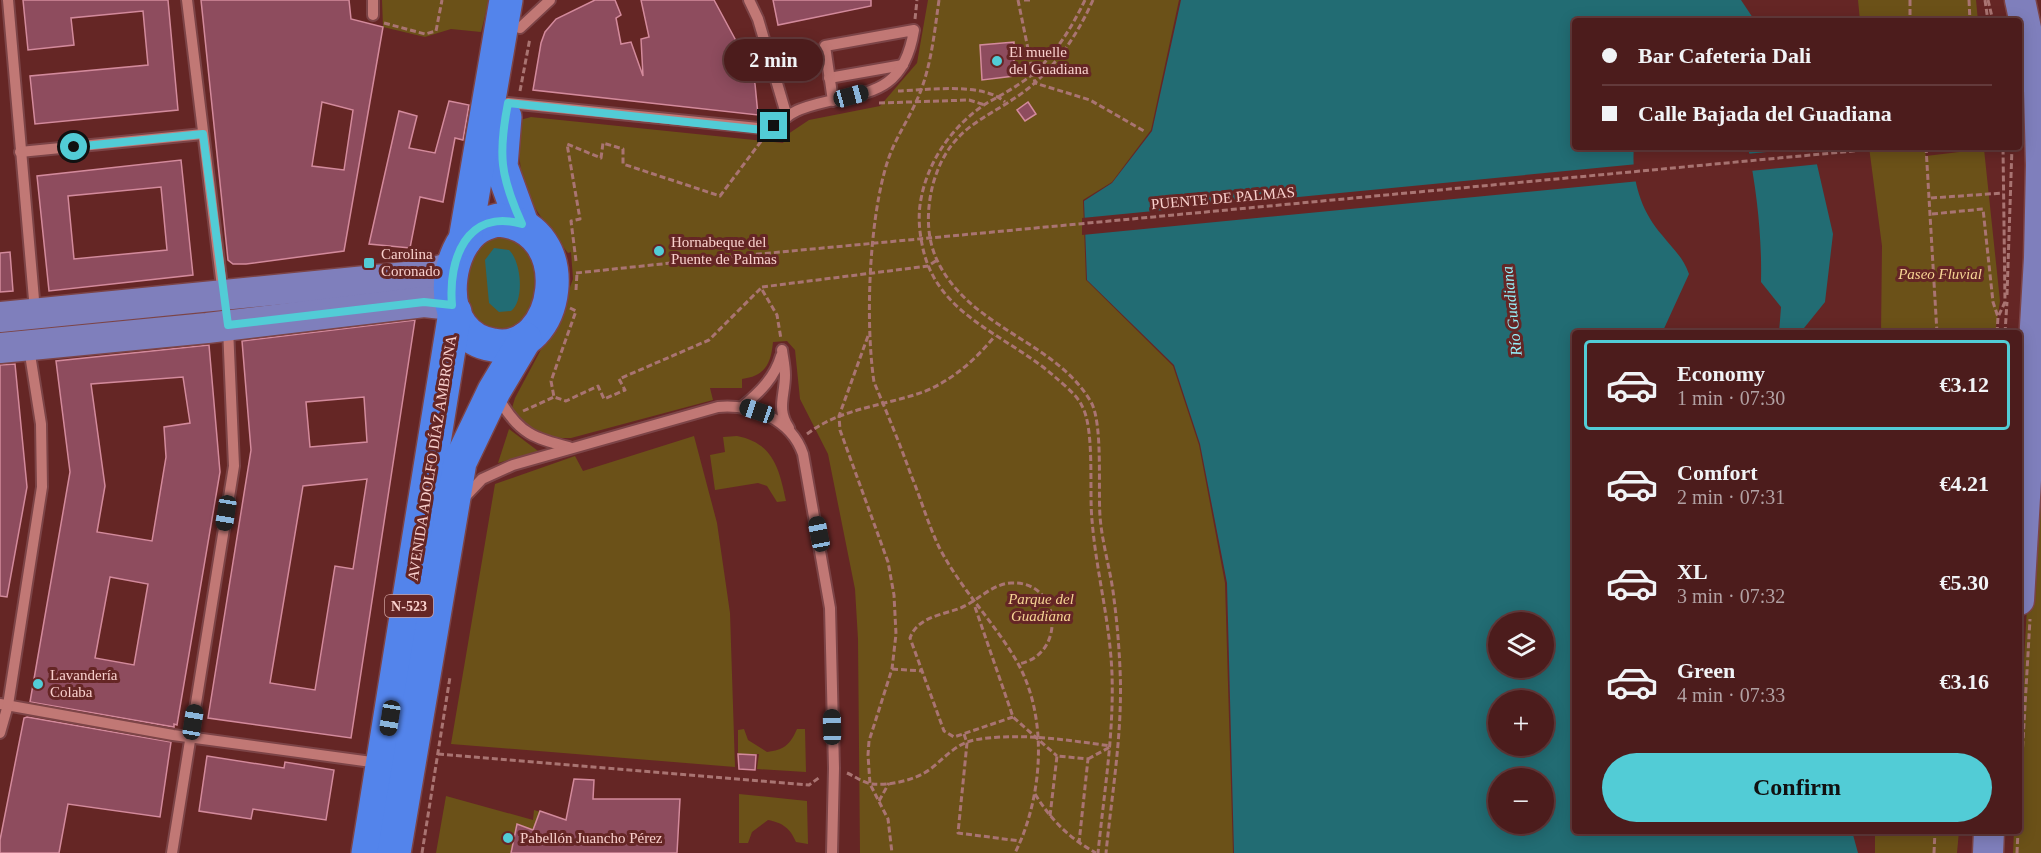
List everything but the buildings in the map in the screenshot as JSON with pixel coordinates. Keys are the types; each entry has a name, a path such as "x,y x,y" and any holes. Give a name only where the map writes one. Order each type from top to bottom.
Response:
{"highway":[{"path":"518,9 503,130 501,166 522,224 541,243 569,285"},
{"name":"N-523","path":"453,309 459,253 518,9"},
{"path":"459,253 484,224 498,220 522,224"},
{"name":"N-523","path":"525,339 569,285"},
{"path":"453,309 464,330 480,342 497,346 525,339"},
{"name":"AVENIDA ADOLFO DÍAZ AMBRONA","path":"368,853 453,309"},
{"name":"AVENIDA ADOLFO DÍAZ AMBRONA","path":"394,853 448,521 460,462 470,437 511,358 525,339"}],"main road":[{"path":"2002,0 2008,18"},
{"path":"2020,0 2041,174 2038,270 2022,548"},
{"path":"2019,330 2025,174 2033,116"},
{"path":"14,346 426,275 459,253"},
{"path":"0,317 424,302 453,309"},
{"path":"1988,853 1989,834"},
{"path":"2005,853 2006,834"}],"street":[{"path":"8,0 36,314"},
{"path":"172,853 234,466 226,309 187,0"},
{"path":"373,0 373,15"},
{"path":"518,9 550,0"},
{"path":"749,0 758,20 787,117"},
{"path":"508,103 763,134 798,110 833,101 885,85 903,65 914,30 825,46 833,101"},
{"path":"830,78 903,65"},
{"path":"20,152 203,134"},
{"path":"0,733 42,487 41,424 14,346"},
{"path":"743,406 757,395 777,368 782,350"},
{"path":"782,350 785,376 780,405 782,417 798,440 819,534 830,608 834,768 832,853"},
{"path":"501,402 512,420 521,429 546,442 570,447"},
{"path":"448,521 464,497 482,479 513,465 570,447 718,407 743,406 789,428"},
{"path":"4,704 191,736 382,764"}],"path":[{"path":"373,15 380,22 425,34 436,31 442,0"},
{"path":"914,30 917,0"},
{"path":"939,0 932,52 921,90 894,142 882,181 877,209 869,334 874,382 938,544 974,603 1018,664 1031,696 1037,737 1034,792 1020,841 1014,853"},
{"path":"1018,0 1035,82"},
{"path":"1024,0 1033,0"},
{"path":"1034,792 1050,816 1079,843 1097,853 1111,747 1112,674 1106,603 1092,522 1089,440 1083,407 1064,384 1041,363 996,336 954,305 939,287 927,266 919,226 920,200 926,180 943,145 953,132 985,105 1033,74 1064,39 1085,0"},
{"path":"1093,0 1073,38 1035,82 960,134 942,158 933,186 928,228 937,260 958,294 975,310 1049,360 1073,380 1092,403 1097,436 1100,518 1114,599 1120,670 1120,742 1106,853"},
{"path":"1910,0 1910,18"},
{"path":"1969,0 1970,18"},
{"path":"1986,0 1988,18"},
{"path":"1986,0 1992,18"},
{"path":"1035,82 1090,100 1144,131"},
{"path":"885,85 888,91 969,89 999,96 1005,102"},
{"path":"873,104 969,100 985,105"},
{"path":"554,397 551,381 576,311 568,307 570,221 580,219 567,144 601,158 603,143 623,149 623,164 720,196 763,134 771,139"},
{"name":"PUENTE DE PALMAS","path":"569,285 738,256 1864,150"},
{"path":"1926,150 1932,214 1937,330"},
{"path":"1998,316 2005,302 2003,150"},
{"path":"2005,330 2012,150"},
{"path":"1931,198 2003,193"},
{"path":"1932,214 1983,209 1993,302 1998,316 1997,330"},
{"path":"501,402 523,411 554,397 566,401 598,386 604,399 625,390 619,379 709,340 761,288 927,266 937,260"},
{"path":"761,288 777,315 782,350"},
{"path":"869,334 839,416 840,430 888,562 894,595 896,634 892,669 869,741 870,784 888,819 892,853"},
{"path":"798,440 822,423 839,416 924,392 973,362 996,336"},
{"path":"1013,717 954,737 944,731 910,638 913,629 920,622 974,603 1000,585 1026,584 1046,600 1052,612 1054,625 1045,649 1035,658 1018,664"},
{"path":"974,603 1013,717 1057,756 1088,759 1111,747"},
{"path":"892,669 922,672"},
{"path":"422,853 451,674"},
{"path":"964,734 967,742 958,833 1020,841"},
{"path":"438,754 810,784 834,768 870,784 909,779 928,770 949,752 967,742 999,737 1037,737 1111,747"},
{"path":"1050,816 1057,756"},
{"path":"1079,843 1088,759"},
{"path":"879,801 889,783"},
{"path":"1934,853 1935,834"},
{"path":"2017,853 2018,834"}],"green space":[{"path":"382,0 489,0 481,32 451,29 425,37 383,27"},
{"name":"Parque del Guadiana","path":"928,0 1179,0 1151,130 1112,182 1083,200 1086,280 1173,366 1199,445 1225,583 1233,853 860,853 858,639 855,589 828,454 800,399 795,350 787,341 773,342 771,357 765,368 756,375 742,379 742,388 710,388 713,400 571,438 553,437 537,432 523,422 512,408 515,398 561,312 573,279 571,252 568,253 543,219 527,192 520,162 520,120 531,117 783,143 788,134 809,120 880,106 917,63"},
{"path":"1858,0 1976,0 1978,18 1860,18"},
{"name":"Paseo Fluvial","path":"1869,150 1925,150 1926,156 1984,150 2000,301 1995,330 1881,330 1882,246"},
{"path":"499,231 531,249 540,290 520,328 480,330 463,293 463,280 476,248"},
{"path":"2041,361 2041,853 2013,853 2014,834 2022,834 2022,695"},
{"path":"509,429 538,451 498,463"},
{"path":"694,436 717,523 730,613 735,767 451,744 495,484 575,456 583,471"},
{"path":"737,436 759,444 766,451 777,468 786,501 777,502 767,486 758,483 715,490 710,455 725,452 723,437"},
{"path":"744,729 748,740 767,752 782,748 789,743 797,729 805,729 806,772 757,769 759,754 738,754 738,730"},
{"path":"739,794 807,801 808,844 796,842 785,827 768,820 752,832 748,843 739,843"},
{"name":"Pabellón Juancho Pérez","path":"446,796 533,820 534,810 579,824 576,853 436,853"},
{"path":"1875,834 1959,834 1957,853 1875,853"}],"water":[{"name":"Río Guadiana","path":"1181,0 1741,0 1753,18 1572,18 1572,150 1634,150 1636,183 1643,205 1655,226 1681,258 1689,274 1663,330 1572,330 1572,834 1853,834 1858,853 1234,853 1227,583 1200,444 1174,365 1087,280 1084,201 1112,183 1152,131"},
{"path":"1749,150 1814,150 1833,234 1825,302 1802,330 1779,330 1781,307 1761,282 1761,248"},
{"path":"494,248 509,250 519,271 520,290 511,311 499,312 489,303 485,260"}],"pier":[{"path":"1818,150 1820,164 1750,171 1746,154"},
{"path":"1638,164 1640,181 1082,235 1082,218"}],"place":[{"name":"El muelle del Guadiana","path":"997,61"},
{"name":"Hornabeque del Puente de Palmas","path":"659,251"},
{"name":"Carolina Coronado","path":"369,263"},
{"name":"Lavandería Colaba","path":"38,684"},
{"name":"Pabellón Juancho Pérez","path":"508,838"}],"route":[{"path":"74,147 203,134 228,325 429,301 452,305 454,266 465,240 473,230 498,220 522,224 501,166 503,130 508,103 763,130 774,126"}]}
